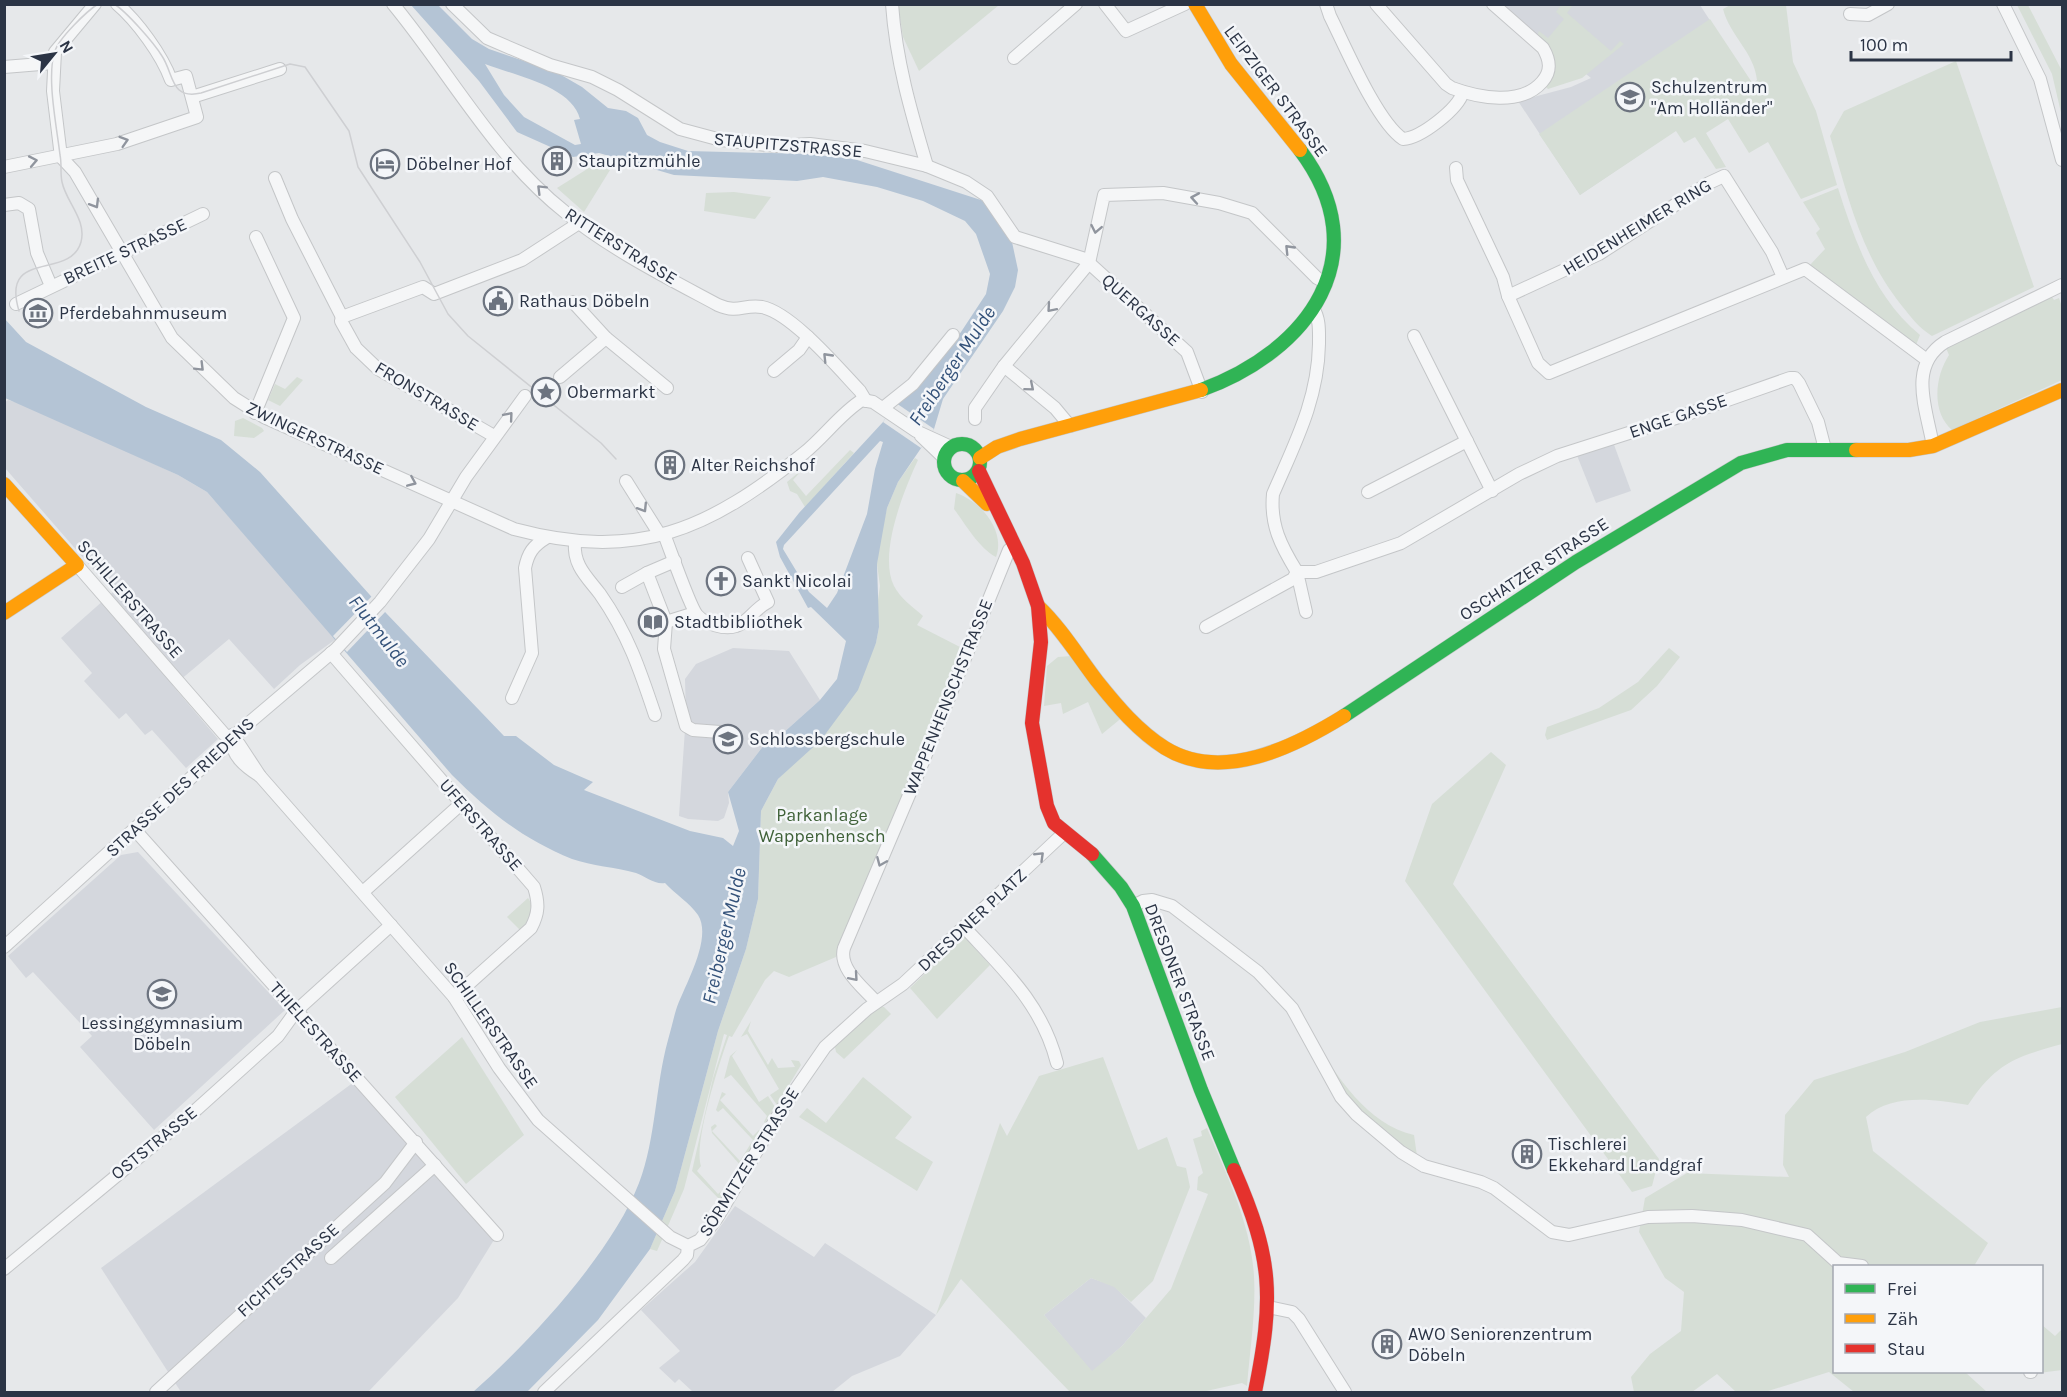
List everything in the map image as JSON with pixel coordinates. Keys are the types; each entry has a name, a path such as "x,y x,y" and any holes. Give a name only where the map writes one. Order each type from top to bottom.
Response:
{"main road":[{"name":"LEIPZIGER STRASSE","path":"979,464 995,448 1031,435 1202,392 1234,379 1261,362 1292,335 1313,308 1326,283 1334,259 1335,228 1321,181 1302,152 1228,62 1212,39 1195,4"},
{"name":"OSCHATZER STRASSE","path":"1038,606 1051,617 1073,649 1140,729 1159,745 1183,757 1212,762 1264,755 1304,738 1344,716 1573,563 1742,462 1787,451 1895,450 1933,446 2062,390"},
{"name":"LEIPZIGER STRASSE","path":"970,446 1009,435 1031,435"},
{"path":"1029,582 1009,550 987,503 963,481 948,474 947,453 962,444 970,446 979,464 1011,535 1029,582 1038,606"},
{"path":"963,481 975,476 979,464"},
{"name":"SCHILLERSTRASSE","path":"4,484 77,565"},
{"path":"4,613 77,565"},
{"name":"DRESDNER STRASSE","path":"1038,606 1041,642 1033,704 1034,742 1047,806 1054,823 1094,856 1121,886 1133,906 1211,1116 1252,1213 1266,1268 1268,1308 1255,1392"},
{"path":"1041,642 1061,642 1073,649"}],"street":[{"path":"61,157 55,119 53,63 57,47 94,4"},
{"path":"4,167 117,144 197,117 186,76 171,80 161,54 117,4"},
{"name":"RITTERSTRASSE","path":"393,4 518,167 564,212 717,305 731,311 763,307 808,337 860,391 866,401"},
{"name":"STAUPITZSTRASSE","path":"452,4 487,38 550,65 601,81 680,129 721,140 777,146 810,144 865,151 927,166 966,182 987,196 1015,237 1082,258 1089,263"},
{"path":"892,4 905,95 927,166"},
{"path":"1014,58 1076,4"},
{"path":"1105,4 1126,31 1185,4"},
{"path":"1326,4 1364,83 1389,128 1403,139 1417,135 1453,109 1460,102 1463,92"},
{"path":"1376,4 1446,84 1463,92 1504,98 1517,97 1535,90 1545,80 1550,66 1543,48 1493,4"},
{"path":"1850,14 1868,15 1888,4"},
{"path":"2003,4 2040,79 2060,139 2062,160"},
{"path":"4,68 53,63"},
{"path":"192,97 280,69"},
{"name":"ZWINGERSTRASSE","path":"61,157 75,172 172,338 217,383 255,412 514,529 575,543 607,543 662,535 703,520 748,494 821,439 858,403 866,401"},
{"path":"1456,168 1457,180 1503,278 1508,296 1538,363 1549,373 1797,270 1810,270 1927,360"},
{"name":"HEIDENHEIMER RING","path":"1508,296 1599,254 1709,183 1724,176 1772,252 1783,277"},
{"name":"FRONSTRASSE","path":"275,178 292,219 356,348 378,369 494,436"},
{"path":"975,419 975,408 1004,366 1089,263 1104,195 1163,193 1219,203 1252,213 1317,278 1326,283"},
{"path":"4,205 19,203 29,209 38,253 51,286"},
{"name":"BREITE STRASSE","path":"16,304 203,214"},
{"path":"342,321 417,289 423,287 434,294 522,260 579,223"},
{"path":"255,412 294,318 256,237"},
{"name":"QUERGASSE","path":"1089,263 1187,352 1202,392"},
{"path":"1933,446 1922,390 1923,369 1927,360 1945,342 2062,285"},
{"path":"573,302 606,338 667,388"},
{"path":"1306,612 1297,572 1278,537 1272,506 1273,494 1308,412 1317,382 1319,327 1313,308"},
{"path":"886,410 913,384 953,335"},
{"path":"1414,336 1492,491"},
{"path":"774,371 799,350 808,337"},
{"path":"560,377 606,338"},
{"path":"1004,366 1055,408 1070,426"},
{"name":"ENGE GASSE","path":"1297,572 1316,572 1401,543 1519,474 1557,456 1790,378 1795,378 1804,393 1821,429 1825,449"},
{"name":"STRASSE DES FRIEDENS","path":"4,947 225,747 230,736 237,733 335,649 380,602 429,539 451,500 494,436 525,396"},
{"path":"866,401 886,410 947,453"},
{"path":"1368,492 1467,441"},
{"path":"626,481 662,535 675,561 695,614"},
{"path":"512,698 531,653 525,568 528,555 536,544 546,538"},
{"path":"575,543 576,563 616,620 634,652 656,715"},
{"name":"WAPPENHENSCHSTRASSE","path":"876,1002 844,965 842,957 844,948 1009,550"},
{"path":"666,622 695,614 727,628 737,626 749,619 754,609 768,602 748,558"},
{"path":"622,587 675,561"},
{"name":"SCHILLERSTRASSE","path":"77,565 224,734 230,736 237,757 260,776 454,997 504,1076 553,1135 670,1237 688,1246"},
{"path":"1206,627 1293,579 1297,572"},
{"path":"647,573 666,622 664,649 684,722 693,730 720,732"},
{"name":"UFERSTRASSE","path":"335,649 534,887 538,907 537,918 531,928 454,997"},
{"path":"363,892 462,803"},
{"name":"THIELESTRASSE","path":"135,830 497,1235"},
{"name":"DRESDNER PLATZ","path":"876,1002 903,984 1064,833"},
{"path":"1133,906 1152,900 1172,906 1258,972 1297,1014 1341,1097 1357,1115 1401,1152 1424,1166 1481,1182 1494,1188 1552,1232 1569,1235 1648,1217 1692,1216 1742,1220 1807,1234 1838,1263 1854,1265"},
{"name":"OSTSTRASSE","path":"4,1269 197,1109 278,1036 296,1011 391,925"},
{"path":"964,927 1036,1008 1051,1037 1057,1063"},
{"name":"SÖRMITZER STRASSE","path":"544,1392 683,1260 687,1255 688,1246 700,1240 717,1218 809,1067 844,1029 876,1002"},
{"name":"FICHTESTRASSE","path":"156,1392 276,1280 385,1183 416,1142"},
{"name":"FICHTESTRASSE","path":"331,1258 435,1165"},
{"path":"1268,1308 1292,1312 1345,1392"}],"shaded area":[{"name":"Schulzentrum \"Am Holländer\"","path":"1498,5 1700,5 1749,81 1580,195 1518,101 1571,87 1591,78"},
{"path":"8,400 29,406 178,475 207,492 336,639 300,665 274,689 229,639 173,686 218,739 186,768 152,730 145,735 126,713 119,719 84,681 92,673 61,638 113,592 5,468 4,403"},
{"path":"1613,442 1631,491 1596,503 1576,453"},
{"name":"Schlossbergschule","path":"733,648 789,651 820,700 782,734 764,745 728,792 729,803 724,818 718,821 688,819 679,816 686,715 685,679 696,664"},
{"name":"Lessinggymnasium Döbeln","path":"138,852 285,1010 154,1130 80,1047 92,1036 33,972 26,978 8,956 121,855"},
{"path":"354,1082 497,1235 458,1298 368,1392 181,1392 101,1268"},
{"path":"735,1206 814,1257 825,1243 936,1315 900,1356 852,1376 832,1392 693,1392 679,1379 675,1383 659,1368 680,1351 641,1310 695,1262"},
{"path":"1091,1278 1114,1286 1146,1318 1122,1346 1092,1372 1044,1315"}],"green space":[{"path":"1732,4 1786,5 1793,62 1816,111 1837,185 1801,199 1768,142 1749,153 1728,119 1706,133 1726,167 1716,169 1695,137 1684,143 1676,131 1580,195 1539,134 1710,19 1753,84 1757,80 1755,70 1747,52 1726,19 1723,9"},
{"path":"898,5 999,5 919,71 903,37"},
{"path":"1561,5 1572,6 1567,13 1611,51 1620,41 1624,44 1582,78 1548,89 1546,87 1550,79 1537,36 1539,31 1548,38 1564,19 1556,12"},
{"path":"2017,5 2028,5 2062,71 2062,117 2052,74"},
{"path":"1956,61 2034,287 1932,336 1919,326 1902,306 1876,266 1857,225 1830,136 1844,111"},
{"path":"598,165 610,170 584,212 557,188 592,166"},
{"path":"1838,188 1868,268 1891,304 1920,335 1916,345 1810,265 1825,249 1816,233 1820,229 1803,202"},
{"path":"734,192 771,197 755,219 704,211 706,193"},
{"path":"2052,297 2054,300 2059,298 2062,307 2062,380 1952,430 1941,414 1937,394 1941,373 1949,355 1946,348"},
{"path":"297,377 303,380 280,406 268,400 275,384 285,389"},
{"path":"243,418 264,431 254,438 234,436 235,421"},
{"path":"850,450 854,453 805,507 797,494 790,491 787,482 804,468 793,480 806,496"},
{"name":"Parkanlage Wappenhensch","path":"915,458 918,460 900,505 891,540 890,573 894,586 900,594 923,616 917,625 960,647 943,701 836,957 789,977 774,971 765,980 732,1037 729,1036 704,1121 701,1166 697,1171 718,1194 726,1187 727,1189 720,1200 692,1171 713,1078 727,1035 724,1034 684,1189 657,1251 650,1249 675,1191 718,1031 746,949 758,899 761,811 778,779 797,760 867,662 876,643 879,627 876,613 880,586 877,564 879,540 887,508 898,482"},
{"path":"956,493 974,503 989,518 997,537 996,557 978,542 954,509"},
{"path":"1669,648 1680,657 1657,686 1631,710 1547,740 1545,735 1547,727 1599,708 1638,682"},
{"path":"1071,656 1124,716 1102,734 1088,702 1063,714 1061,703 1044,706 1047,666 1058,657"},
{"path":"1491,752 1506,765 1453,884 1659,1159 1652,1186 1632,1192 1405,881 1432,804"},
{"path":"528,898 532,904 532,919 520,930 507,917"},
{"path":"964,936 990,965 937,1019 910,988"},
{"path":"878,1006 884,1007 891,1014 844,1059 836,1052 835,1047"},
{"path":"2062,1007 2062,1044 2031,1053 2008,1064 1988,1080 1968,1105 1928,1100 1901,1101 1876,1109 1866,1117 1873,1151 1988,1243 1975,1265 1833,1265 1833,1373 1966,1373 1987,1392 1854,1392 1829,1372 1765,1392 1736,1392 1717,1374 1692,1392 1634,1392 1631,1377 1650,1354 1681,1331 1684,1292 1665,1278 1639,1232 1645,1198 1687,1173 1789,1177 1783,1165 1785,1115 1814,1080 1905,1052 1980,1022"},
{"path":"751,1021 748,1031 768,1065 772,1058 778,1068 795,1067 791,1060 799,1061 801,1065 777,1105 770,1095 779,1089 747,1034 741,1037"},
{"path":"462,1037 524,1135 466,1184 395,1097"},
{"path":"1312,1038 1343,1082 1367,1109 1381,1121 1414,1135 1417,1156 1402,1149 1343,1095"},
{"path":"737,1050 732,1056 759,1102 768,1096 775,1107 765,1123 767,1116 731,1075 724,1079 730,1056"},
{"path":"1103,1057 1138,1150 1167,1137 1177,1166 1186,1168 1190,1187 1153,1281 1131,1302 1114,1287 1091,1278 1044,1315 1092,1371 1122,1346 1171,1289 1208,1194 1197,1190 1198,1177 1203,1173 1193,1139 1202,1136 1201,1131 1207,1128 1237,1200 1252,1257 1254,1304 1247,1386 1242,1383 1202,1392 1070,1392 961,1279 936,1315 1000,1123 1007,1136 1039,1076"},
{"path":"863,1077 912,1117 895,1138 933,1162 917,1191 799,1117 807,1108 826,1123"},
{"path":"722,1092 726,1094 720,1100 753,1136 759,1130 761,1132 741,1166 712,1133 711,1127 715,1124 717,1126 712,1131 740,1161 753,1140 723,1108 718,1112 716,1110"},
{"path":"2043,1326 2055,1336 2062,1329 2062,1370 2043,1372"}],"water":[{"path":"411,5 438,5 472,39 489,49 556,72 582,87 608,108 626,111 638,118 647,135 660,142 688,151 808,154 854,159 984,201 1012,242 1018,270 1015,287 1003,311 943,399 934,429 898,482 887,508 877,564 879,627 876,643 858,690 821,740 778,779 761,811 758,899 746,949 718,1031 675,1191 650,1249 598,1320 527,1392 473,1392 519,1349 567,1295 610,1238 639,1183 649,1148 660,1076 675,1014 700,949 702,925 698,915 665,883 654,882 636,873 572,859 538,843 479,801 452,775 207,492 178,475 5,398 4,318 26,342 146,407 221,440 260,472 386,613 504,736 516,736 554,765 593,782 584,790 690,831 723,838 733,846 739,831 728,792 764,745 782,734 820,700 837,679 846,641 811,607 808,608 780,557 776,542 799,513 883,422 896,403 916,387 961,332 986,294 990,274 976,234 965,221 923,201 877,187 823,177 797,181 674,175 599,153 573,157 517,132 479,81","holes":["485,64 540,83 566,98 575,108 580,119 574,120 581,144 575,145 524,117 504,95","880,441 883,442 875,469 867,514 837,593 827,608 809,592 783,549 784,545"]}],"pier":[{"path":"896,403 934,429 921,448 883,422"},
{"path":"373,595 387,610 347,652 333,636"}],"tram line":[{"path":"19,311 16,292 19,279 27,272 64,260 74,254 81,242 79,219 62,182 52,74 55,51 62,39 87,12 98,4"},
{"path":"114,4 153,43 166,63 174,84 184,93 201,93 290,64 305,67 349,131 358,167 420,262 448,314 468,336 601,443 616,459"}],"traffic: fast":[{"path":"1201,390 1240,373 1273,351 1301,325 1321,295 1332,262 1333,226 1323,189 1300,150"},
{"path":"962,444 975,449 980,462 975,475 962,480 949,475 944,462 949,449 962,444"},
{"path":"1344,716 1576,562 1741,463 1787,450 1856,450"},
{"path":"1092,854 1121,887 1133,906 1201,1090 1234,1170"}],"traffic: slow":[{"path":"1195,4 1231,64 1300,150"},
{"path":"980,458 997,447 1020,439 1201,390"},
{"path":"1856,450 1909,450 1933,446 2062,390"},
{"path":"963,481 987,504"},
{"path":"4,484 77,565 4,613"},
{"path":"1038,606 1054,623 1128,718 1165,748 1187,758 1210,762 1257,757 1303,739 1344,716"}],"traffic: jam":[{"path":"979,471 1023,563 1038,606 1041,642 1032,723 1047,806 1054,823 1092,854"},
{"path":"1234,1170 1256,1229 1263,1254 1266,1279 1265,1330 1255,1392"}],"place":[{"name":"Schulzentrum \"Am Holländer\"","path":"1630,97"},
{"name":"Staupitzmühle","path":"557,161"},
{"name":"Döbelner Hof","path":"385,164"},
{"name":"Rathaus Döbeln","path":"498,301"},
{"name":"Pferdebahnmuseum","path":"38,313"},
{"name":"Obermarkt","path":"546,392"},
{"name":"Alter Reichshof","path":"670,465"},
{"name":"Sankt Nicolai","path":"721,581"},
{"name":"Stadtbibliothek","path":"653,622"},
{"name":"Schlossbergschule","path":"728,739"},
{"name":"Lessinggymnasium Döbeln","path":"162,994"},
{"name":"Tischlerei Ekkehard Landgraf","path":"1527,1154"},
{"name":"AWO Seniorenzentrum Döbeln","path":"1387,1344"}],"water label":[{"name":"Freiberger Mulde","path":"952,366"},
{"name":"Flutmulde","path":"379,631"},
{"name":"Freiberger Mulde","path":"724,936"}]}
